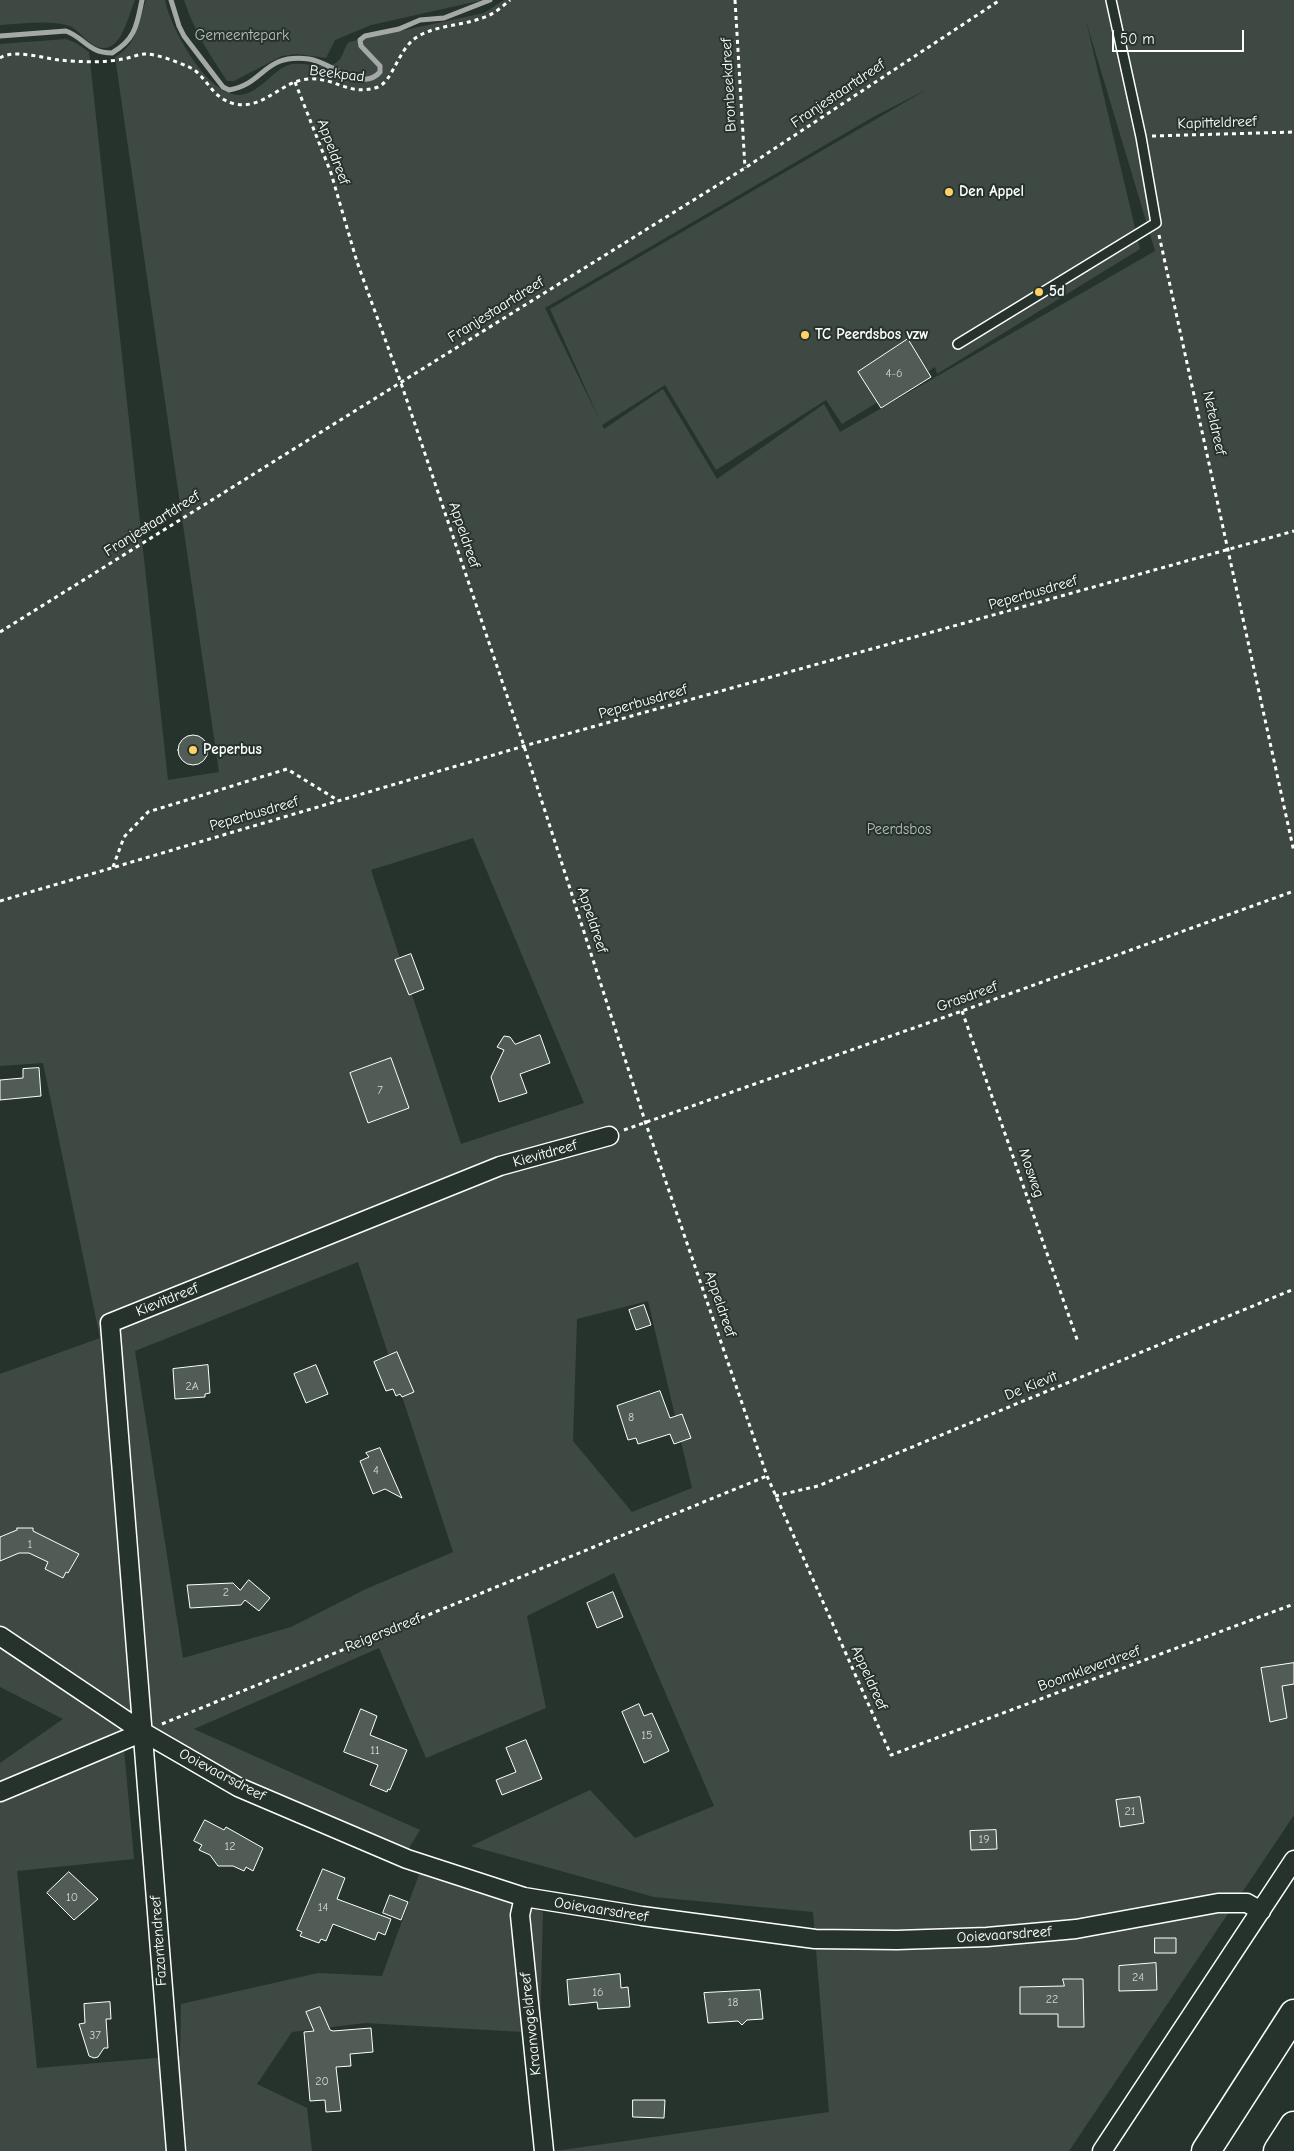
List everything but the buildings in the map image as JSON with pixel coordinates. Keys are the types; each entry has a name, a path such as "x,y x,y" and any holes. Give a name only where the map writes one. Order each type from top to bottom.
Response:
{"highway":[{"path":"1206,2151 1294,2014"},
{"path":"1278,2151 1294,2126"}],"street":[{"name":"Kievitdreef","path":"143,1732 110,1323 500,1166 609,1136"},
{"name":"Ooievaarsdreef","path":"0,1636 143,1732 238,1787 407,1859 524,1897 660,1919 815,1939 897,1940 1027,1934 1076,1929 1218,1903 1248,1903 1261,1911"},
{"path":"0,1792 143,1732"},
{"name":"Fazantendreef","path":"143,1732 176,2151"},
{"path":"1102,2151 1294,1860"},
{"name":"Kraanvogeldreef","path":"524,1897 520,1916 544,2151"}],"lane":[{"path":"958,344 1156,223 1141,137 1111,0"}],"path":[{"name":"Beekpad","path":"0,58 14,53 66,60 103,61 146,54 190,68 221,98 235,104 249,105 262,101 295,82 309,79 362,91 381,86 391,74 404,47 417,37 432,30 483,18 510,0"},
{"name":"Bronbeekdreef","path":"735,0 745,168"},
{"name":"Franjestaartdreef","path":"0,632 745,168 1000,0"},
{"name":"Appeldreef","path":"295,82 331,173 357,262 401,383 524,746 645,1121 767,1476 892,1755"},
{"name":"Kapitteldreef","path":"1141,137 1294,132"},
{"name":"Neteldreef","path":"1156,223 1294,852"},
{"name":"Peperbusdreef","path":"0,901 524,746 1294,531"},
{"path":"113,867 124,837 148,812 286,769 339,801"},
{"name":"Grasdreef","path":"609,1136 645,1121 962,1011 1294,891"},
{"name":"Mosweg","path":"962,1011 1078,1342"},
{"name":"De Kievit","path":"775,1496 818,1486 1294,1289"},
{"name":"Reigersdreef","path":"143,1732 767,1476"},
{"name":"Boomkleverdreef","path":"892,1755 1294,1604"}],"green space":[{"path":"0,0 135,0 120,37 107,48 99,47 88,41 73,28 66,25 42,23 0,25"},
{"name":"Peerdsbos","path":"146,0 165,0 168,12 184,45 206,76 219,87 232,94 245,94 257,88 283,67 295,64 329,66 335,63 340,59 349,42 484,13 504,0 1294,0 1294,1815 1069,2151 555,2151 829,2112 813,1912 654,1897 471,1846 590,1790 635,1838 714,1806 614,1573 527,1616 546,1708 426,1758 379,1648 194,1729 420,1830 403,1858 123,1738 134,1859 17,1871 37,2068 180,2056 181,2004 318,1973 382,1976 422,1866 543,1912 540,2033 365,2023 292,2032 257,2084 307,2108 312,2151 0,2151 0,1763 63,1719 0,1687 0,1374 100,1338 43,1063 0,1066 0,44 66,39 89,52 168,780 219,772 115,57 123,52 133,39","holes":["1086,21 1155,251 840,432 824,404 717,479 663,389 604,429 602,425 665,385 716,470 826,400 842,424 935,367 937,374 1140,249","926,90 550,309 600,421 545,308 875,116","473,838 584,1103 461,1144 371,870","358,1262 453,1552 366,1589 291,1627 183,1658 135,1351","648,1301 692,1488 632,1512 573,1441 577,1319"]},
{"name":"Gemeentepark","path":"184,0 483,0 371,25 335,40 326,58 297,54 282,56 234,81 227,81 197,32"}],"waterway":[{"path":"0,36 66,31 97,51 112,53 120,48 131,36 137,24 142,0"},
{"path":"171,0 184,36 223,87 229,90 250,82 282,60 294,58 318,61 355,78 373,78 380,72 380,66 361,46 360,40 365,36 399,29 420,20 444,18 490,0"}],"place":[{"name":"Den Appel","path":"949,192"},
{"name":"5d","path":"1039,292"},
{"name":"TC Peerdsbos vzw","path":"805,335"},
{"name":"Peperbus","path":"193,750"}]}
